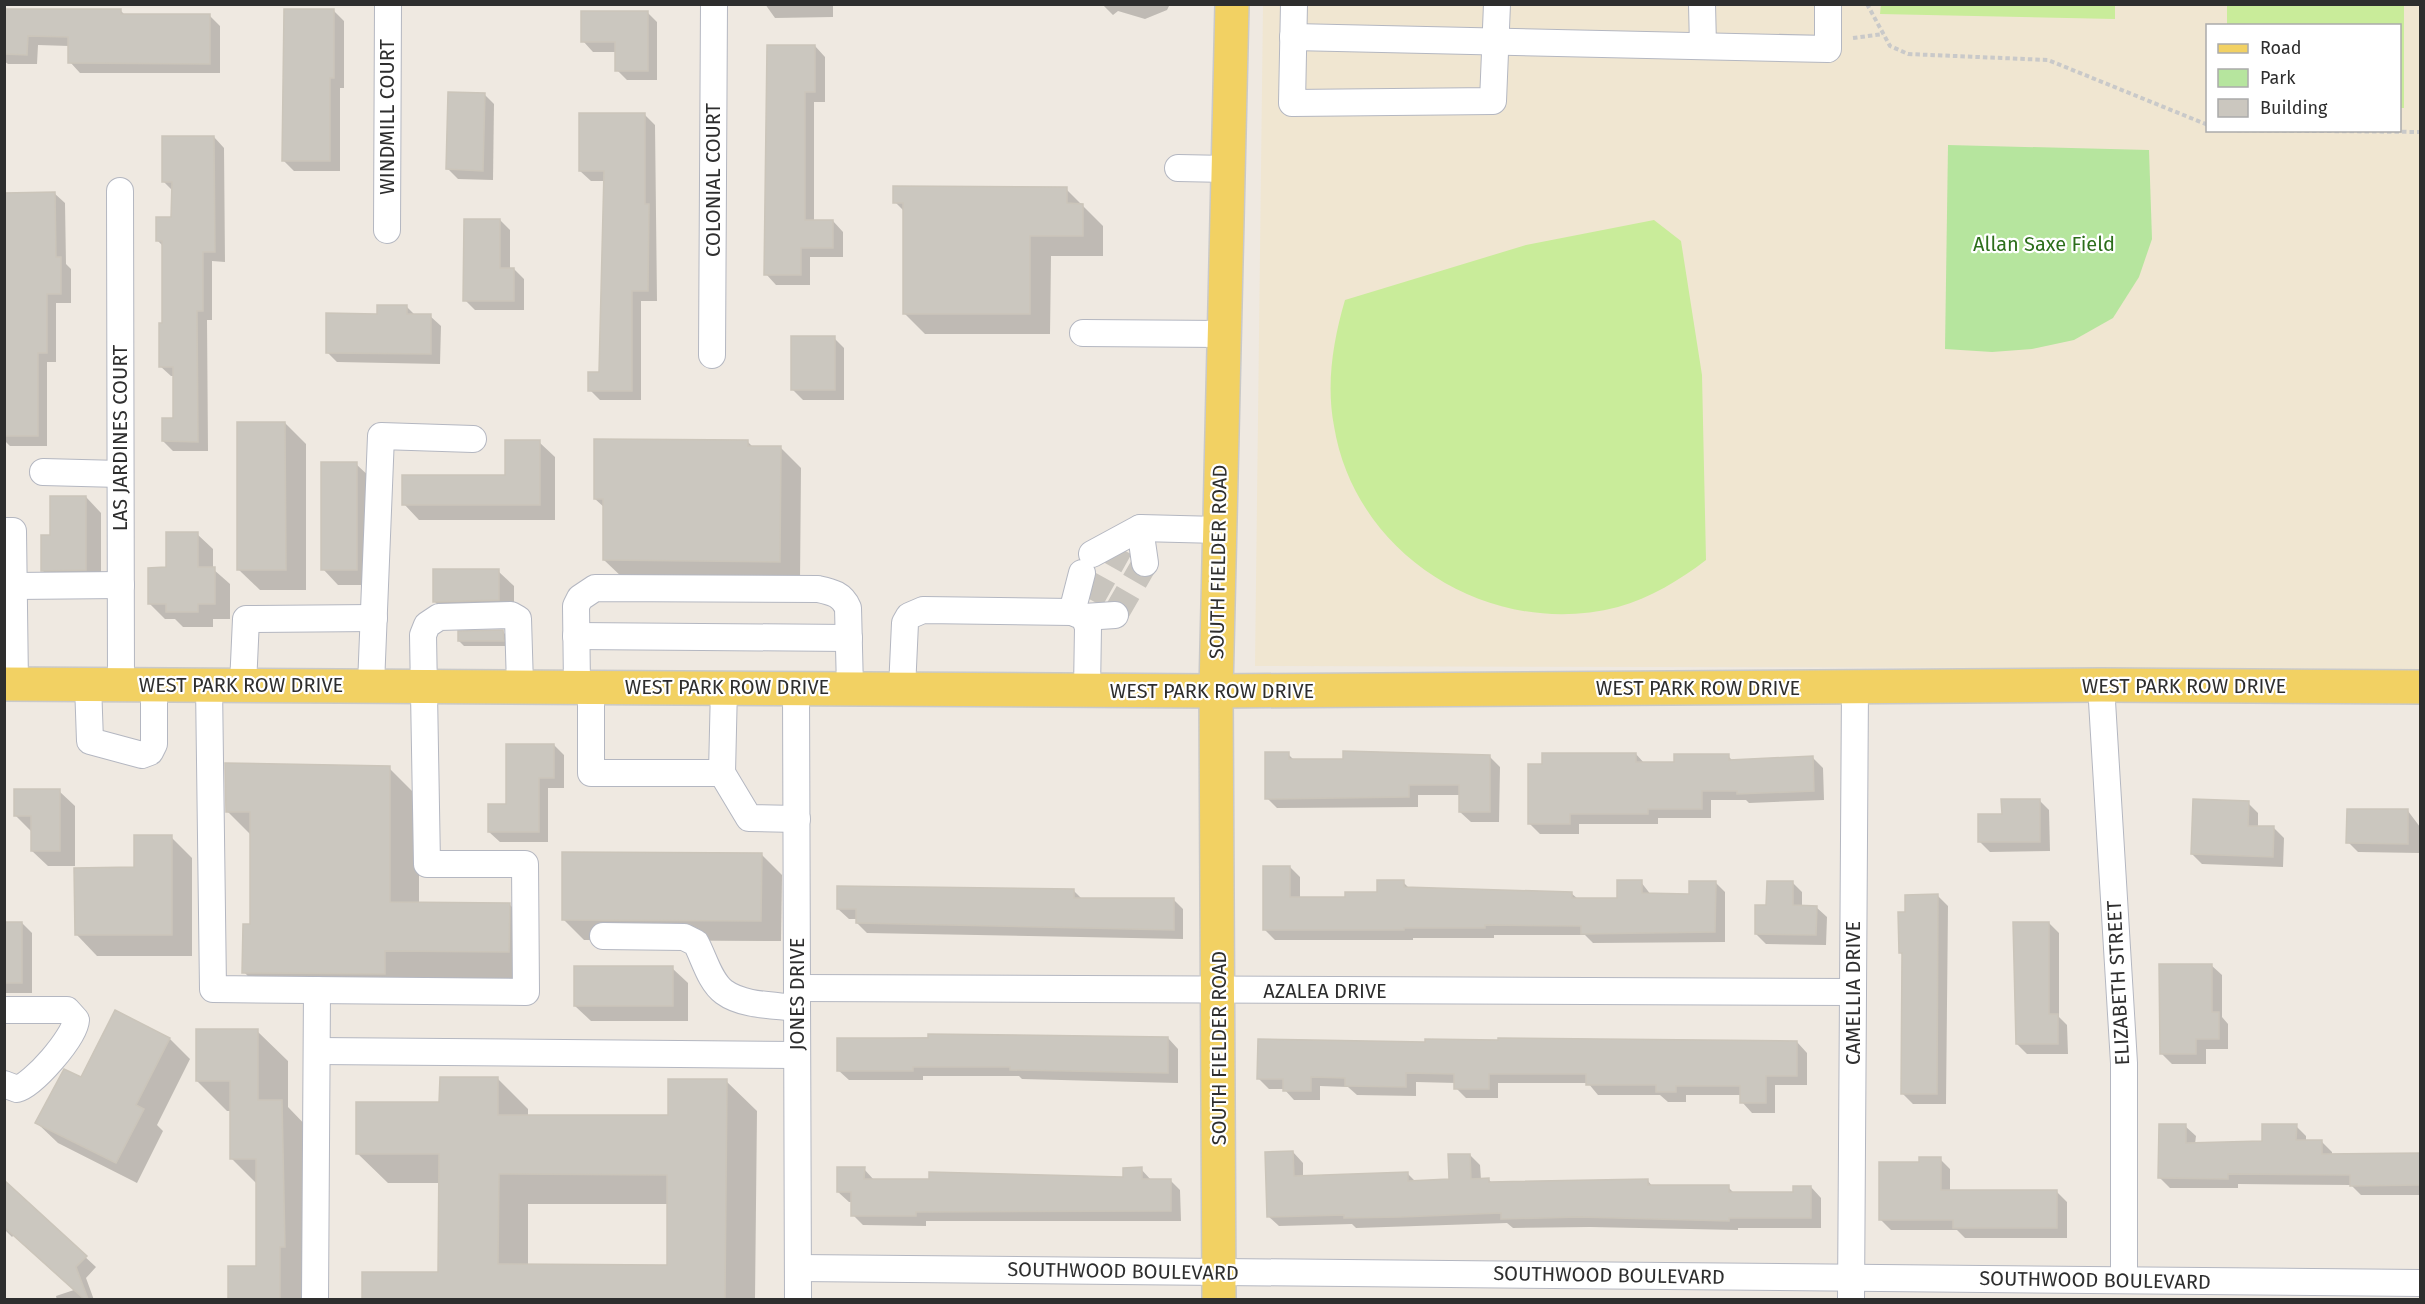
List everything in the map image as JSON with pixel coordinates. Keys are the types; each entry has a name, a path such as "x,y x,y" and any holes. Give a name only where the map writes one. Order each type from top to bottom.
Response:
{"main road":[{"name":"SOUTH FIELDER ROAD","path":"1219,1286 1216,692 1232,4"},
{"name":"WEST PARK ROW DRIVE","path":"10,684 520,685 1216,692 1855,686 2421,687"}],"street":[{"name":"WINDMILL COURT","path":"387,230 388,4"},
{"name":"COLONIAL COURT","path":"712,355 714,4"},
{"path":"1294,4 1292,103 1493,101 1497,4"},
{"path":"1702,4 1703,46"},
{"path":"1293,37 1828,49 1828,4"},
{"path":"1178,168 1228,169"},
{"name":"LAS JARDINES COURT","path":"120,191 121,684"},
{"path":"1083,333 1223,334"},
{"path":"371,685 381,436 473,439"},
{"path":"43,472 120,474"},
{"path":"1133,555 1140,528"},
{"path":"1087,690 1088,627 1093,610 1087,563 1140,528 1219,530"},
{"path":"4,531 13,531 14,586 10,684"},
{"path":"14,586 121,585"},
{"path":"722,772 591,773 584,686 576,636 576,606 586,592 595,588 818,589 834,593 844,599 848,608 850,688"},
{"path":"902,689 905,623 909,616 923,610 1093,610"},
{"path":"209,685 213,989 526,992 525,864 426,864 423,635 427,625 440,617 511,615 518,619 520,685"},
{"path":"243,685 246,619 374,618"},
{"path":"576,636 849,638"},
{"path":"88,684 90,741 142,755 150,752 154,744 154,684"},
{"name":"ELIZABETH STREET","path":"2101,685 2124,1063 2124,1280"},
{"name":"CAMELLIA DRIVE","path":"1851,1289 1855,686"},
{"path":"724,687 722,772 749,818 797,819"},
{"name":"JONES DRIVE","path":"796,688 798,1299"},
{"name":"AZALEA DRIVE","path":"603,936 684,937 696,943 710,974 722,992 741,1001 797,998 1219,991 1853,992"},
{"path":"315,1299 317,990"},
{"path":"4,1010 67,1010 76,1020 76,1028 69,1038 30,1083 17,1089 4,1084"},
{"path":"317,1051 797,1055"},
{"name":"SOUTHWOOD BOULEVARD","path":"798,1268 1219,1286 1851,1289 2124,1280 2421,1283"}],"path":[{"path":"1867,4 1890,46 1908,54 2048,60 2206,124"},
{"path":"1853,38 1884,34"},
{"path":"2401,132 2421,132"}],"shaded area":[{"path":"1263,5 2420,5 2420,669 1255,666"}],"green space":[{"path":"1881,4 2115,5 2115,19 1880,14"},
{"path":"2227,5 2404,5 2404,108 2401,108 2401,24 2227,24"},
{"name":"Allan Saxe Field","path":"1948,145 2149,150 2152,239 2139,277 2113,318 2074,340 2032,349 1992,352 1945,349"},
{"path":"1654,220 1681,241 1702,375 1706,560 1686,575 1642,599 1618,607 1570,614 1523,611 1478,599 1436,578 1400,549 1369,514 1347,472 1334,426 1331,394 1334,347 1345,300 1526,245"}],"building":[{"path":"4,9 121,9 121,14 210,14 210,64 68,63 68,37 28,36 27,55 4,54"},
{"path":"284,9 334,9 334,78 330,78 330,161 282,161"},
{"path":"581,11 648,11 648,71 615,71 615,42 581,42"},
{"path":"767,45 815,45 815,92 805,92 805,220 833,220 833,248 801,248 801,275 764,275"},
{"path":"448,92 485,93 483,171 446,169"},
{"path":"579,113 645,113 645,204 649,204 648,291 632,291 632,391 588,391 588,372 599,372 604,171 579,171"},
{"path":"162,136 214,136 215,252 203,252 203,311 197,311 198,442 162,441 162,418 173,418 173,367 159,367 159,323 162,323 162,241 156,241 156,217 171,217 172,182 162,182"},
{"path":"893,186 1067,187 1067,203 1083,204 1083,236 1030,236 1030,314 903,314 903,203 893,203"},
{"path":"55,192 56,257 61,257 61,294 47,294 47,353 38,353 38,436 4,436 4,193"},
{"path":"464,219 500,219 500,268 514,268 514,301 463,301"},
{"path":"377,305 407,305 407,314 431,314 431,354 326,353 326,313 377,314"},
{"path":"791,336 835,336 835,390 791,390"},
{"path":"237,422 285,422 286,570 237,570"},
{"path":"594,439 748,440 748,446 781,446 780,562 603,560 603,499 594,499"},
{"path":"505,440 540,440 540,505 402,505 402,475 505,475"},
{"path":"321,462 357,462 357,570 321,570"},
{"path":"50,496 86,496 86,570 41,571 41,535 50,535"},
{"path":"166,532 198,532 198,567 215,567 215,604 198,604 198,612 166,612 166,604 148,604 148,568 166,567"},
{"path":"433,569 499,569 499,600 433,602"},
{"path":"503,630 504,641 458,641 458,631"},
{"path":"506,744 554,744 554,778 539,778 539,832 488,832 488,804 506,804"},
{"path":"1343,751 1490,755 1490,812 1459,812 1459,785 1409,785 1409,797 1265,799 1265,752 1289,752 1289,759 1343,759"},
{"path":"1542,753 1636,753 1636,762 1674,762 1674,754 1729,754 1729,760 1813,756 1814,791 1737,794 1737,791 1702,791 1702,809 1648,809 1648,814 1570,814 1570,824 1528,824 1528,764 1542,764"},
{"path":"225,763 390,766 390,902 510,903 509,952 385,951 385,974 242,973 243,924 250,924 250,812 226,812"},
{"path":"14,789 60,789 60,851 31,851 31,816 14,816"},
{"path":"2001,799 2040,799 2040,842 1978,842 1978,814 2002,814"},
{"path":"2193,799 2249,801 2248,826 2274,826 2273,857 2191,854"},
{"path":"2347,809 2408,809 2408,844 2346,843"},
{"path":"134,835 172,835 172,935 75,935 74,868 134,867"},
{"path":"562,852 762,853 761,921 562,920"},
{"path":"1263,866 1290,866 1290,897 1345,897 1345,892 1377,892 1377,880 1404,880 1404,887 1572,892 1572,898 1617,898 1617,880 1642,880 1642,893 1689,894 1689,881 1716,881 1715,932 1581,934 1581,926 1485,925 1485,928 1404,928 1404,930 1263,930"},
{"path":"1767,881 1793,881 1793,905 1817,906 1816,935 1755,934 1755,905 1766,905"},
{"path":"837,886 1074,889 1074,898 1174,898 1174,930 856,923 856,909 837,909"},
{"path":"1938,894 1937,1094 1901,1094 1902,953 1899,953 1898,912 1905,912 1905,895"},
{"path":"4,922 22,922 22,983 4,983"},
{"path":"2013,922 2049,922 2049,1014 2058,1014 2058,1044 2016,1044"},
{"path":"2159,964 2212,964 2212,1012 2219,1012 2219,1039 2196,1039 2196,1054 2160,1054"},
{"path":"574,966 673,966 673,1006 574,1006"},
{"path":"115,1010 170,1038 136,1105 144,1109 116,1163 35,1123 64,1069 81,1077"},
{"path":"196,1029 258,1029 258,1100 282,1100 285,1247 280,1247 280,1299 228,1299 228,1266 256,1266 256,1159 230,1159 230,1081 196,1081"},
{"path":"928,1034 1168,1037 1168,1073 1010,1070 1010,1067 913,1067 913,1071 837,1071 837,1038 928,1038"},
{"path":"1498,1038 1797,1041 1797,1076 1766,1076 1766,1103 1740,1103 1740,1086 1676,1086 1676,1092 1656,1092 1656,1085 1586,1085 1586,1074 1489,1074 1489,1089 1454,1089 1454,1074 1406,1073 1406,1087 1345,1086 1345,1078 1311,1077 1311,1091 1283,1091 1283,1079 1257,1079 1258,1039 1425,1042 1425,1039 1498,1040"},
{"path":"440,1077 498,1077 498,1115 668,1115 668,1079 727,1079 725,1299 362,1299 362,1272 438,1272 439,1154 356,1154 356,1102 439,1102","holes":["499,1174 667,1175 667,1265 498,1264"]},
{"path":"2159,1124 2186,1124 2186,1143 2262,1141 2262,1124 2297,1124 2296,1140 2322,1140 2322,1154 2421,1153 2421,1185 2350,1186 2350,1175 2228,1174 2228,1179 2158,1178"},
{"path":"1293,1151 1294,1176 1408,1172 1408,1181 1449,1179 1448,1154 1470,1154 1471,1179 1489,1178 1489,1182 1648,1179 1648,1185 1729,1185 1729,1192 1793,1192 1793,1186 1811,1186 1811,1218 1729,1218 1729,1221 1579,1217 1501,1219 1501,1213 1344,1218 1344,1215 1267,1217 1265,1152"},
{"path":"1919,1157 1941,1157 1941,1190 2057,1190 2057,1228 1953,1228 1953,1220 1879,1220 1879,1162 1919,1162"},
{"path":"837,1167 865,1167 864,1179 929,1179 929,1172 1123,1177 1123,1168 1142,1167 1142,1179 1171,1179 1171,1211 916,1212 916,1216 851,1216 851,1192 837,1192"},
{"path":"4,1180 87,1256 76,1267 88,1299 84,1299 4,1227"}],"tunnel":[{"path":"1091,600 1120,548"},
{"path":"1115,615 1145,563"}]}
